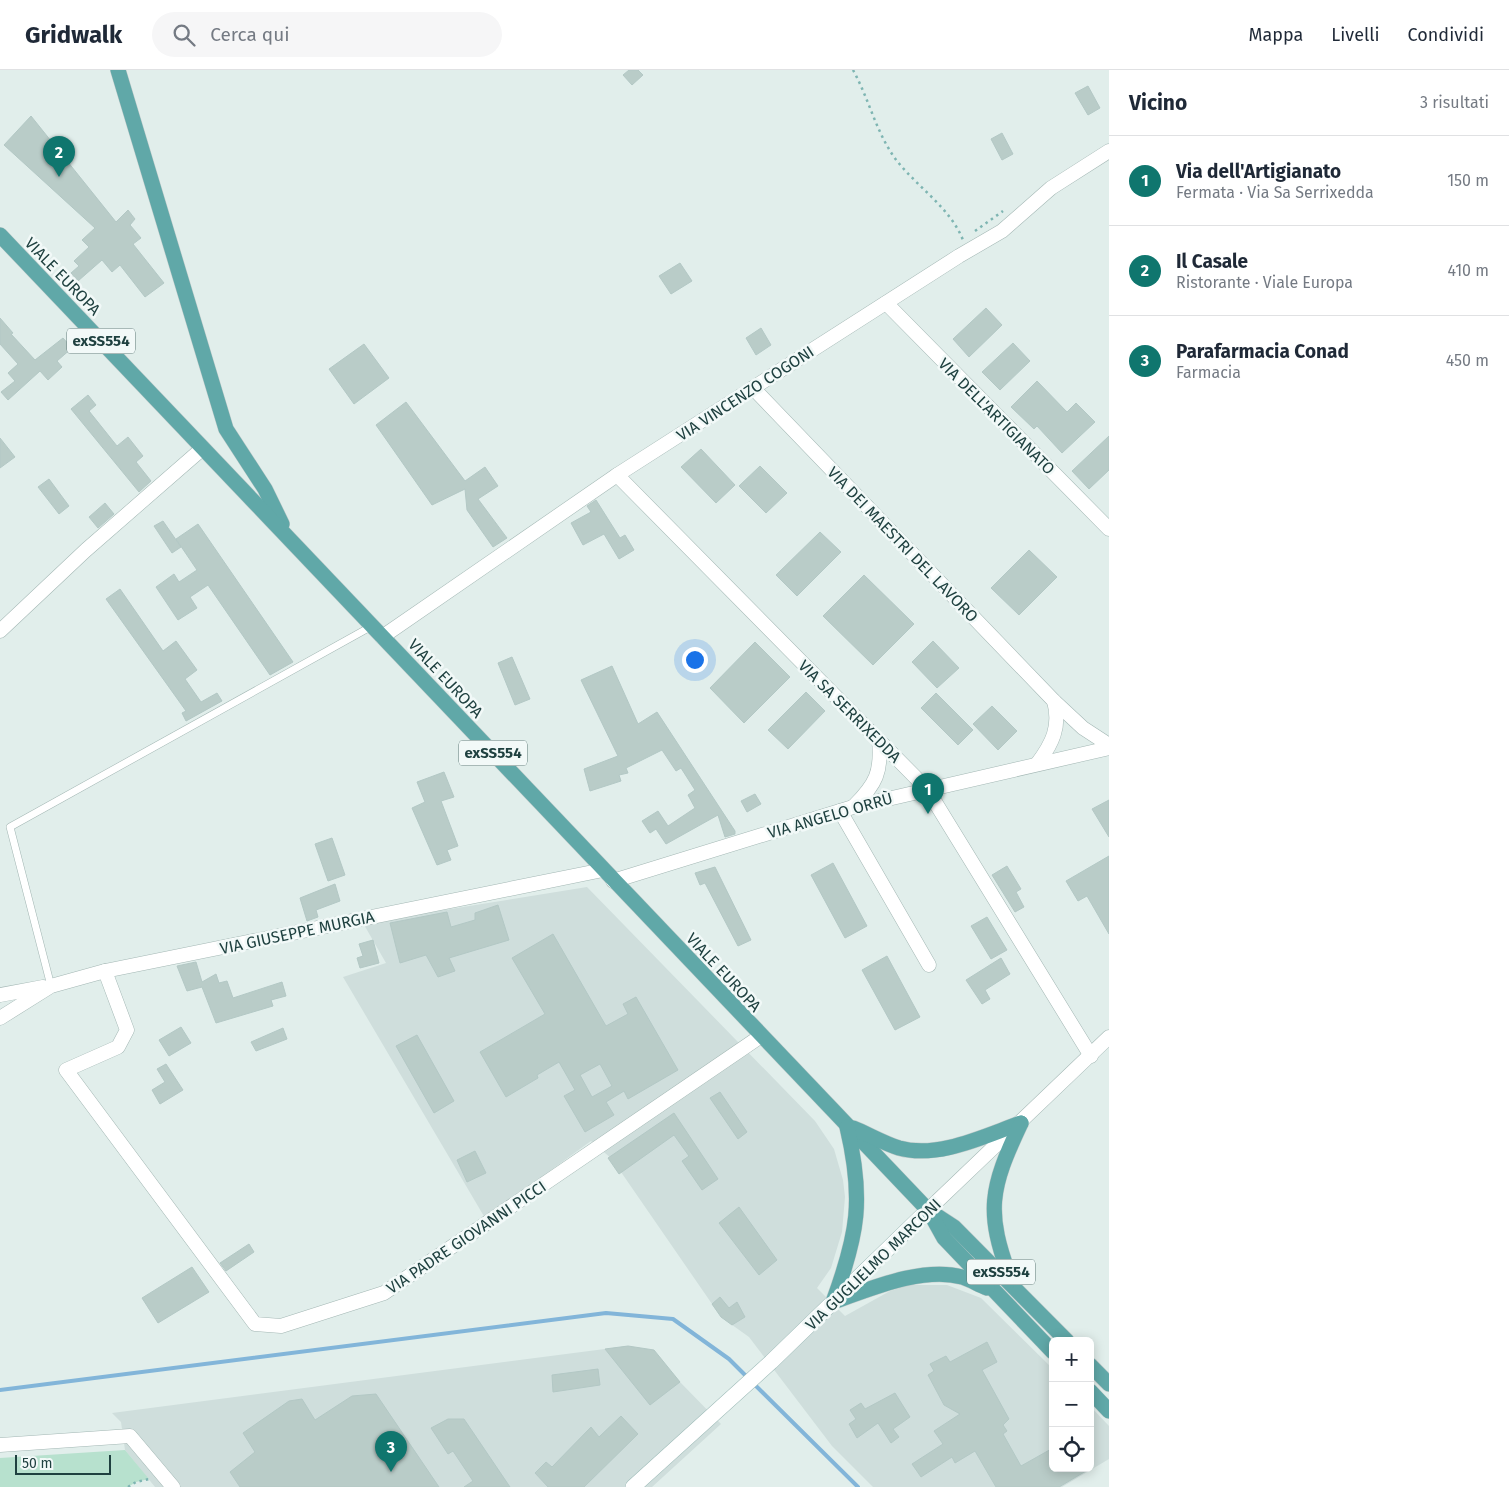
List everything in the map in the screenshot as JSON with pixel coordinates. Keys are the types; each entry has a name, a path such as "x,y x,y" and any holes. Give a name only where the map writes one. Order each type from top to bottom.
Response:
{"main road":[{"path":"118,70 226,429 266,489 288,537"},
{"name":"VIALE EUROPA","path":"0,235 928,1210 954,1227 1063,1337"},
{"path":"847,1125 899,1148 918,1150 936,1149 968,1142 1021,1123"},
{"path":"1012,1284 995,1234 993,1212 996,1184 1002,1163 1021,1123"},
{"path":"833,1302 852,1246 857,1216 854,1154 847,1125"},
{"name":"VIALE EUROPA","path":"928,1210 944,1238 1049,1348"},
{"name":"VIA GUGLIELMO MARCONI","path":"633,1487 771,1362 928,1210"},
{"path":"833,1302 906,1278 934,1275 961,1277 995,1292"},
{"path":"1094,1369 1109,1384"},
{"path":"1094,1395 1109,1411"}],"street":[{"name":"VIA VINCENZO COGONI","path":"377,631 886,302 1002,231 1051,188 1109,151"},
{"name":"VIA DELL'ARTIGIANATO","path":"886,302 1109,528"},
{"name":"VIA DEI MAESTRI DEL LAVORO","path":"753,388 1054,701 1083,728 1109,746"},
{"path":"0,631 86,550 203,448"},
{"name":"VIA SA SERRIXEDDA","path":"617,475 927,789 1091,1056"},
{"path":"1037,764 1053,739 1057,726 1054,701"},
{"path":"879,740 880,754 874,784 847,809 930,965"},
{"name":"VIA ANGELO ORRÙ","path":"608,875 847,809 1109,746"},
{"name":"VIA GIUSEPPE MURGIA","path":"0,1018 51,986 105,971 608,875"},
{"name":"VIA PADRE GIOVANNI PICCI","path":"105,971 127,1030 118,1047 66,1070 255,1324 281,1326 384,1293 761,1036"},
{"path":"0,995 51,986"},
{"name":"VIA GUGLIELMO MARCONI","path":"928,1210 1109,1037"},
{"path":"0,1445 130,1436 173,1487"}],"lane":[{"path":"51,986 10,827 377,631"}],"path":[{"path":"853,70 863,87 891,153 960,232 964,244 964,253"},
{"path":"128,1487 162,1473"}],"shaded area":[{"path":"587,887 815,1121 834,1149 843,1180 845,1197 842,1232 831,1268 817,1288 845,1316 890,1291 909,1285 947,1285 981,1298 1049,1365 1049,1472 1087,1472 1062,1487 873,1487 832,1446 749,1337 721,1317 612,1159 591,1141 485,1218 343,977 386,963 363,923"},
{"path":"628,1346 680,1382 721,1424 652,1487 155,1487 125,1450 121,1422 112,1413"},
{"path":"1094,1410 1109,1426 1109,1459 1094,1468"}],"green space":[{"path":"125,1450 149,1479 136,1482 128,1487 0,1487 0,1458"}],"building":[{"path":"629,70 638,70 643,75 632,85 623,75"},
{"path":"1088,86 1100,108 1088,115 1075,93"},
{"path":"31,116 116,222 128,210 135,219 130,225 141,238 133,244 164,283 145,297 120,265 112,272 102,260 78,281 71,273 79,266 74,261 89,247 82,240 95,228 4,145"},
{"path":"1002,133 1013,154 1002,160 991,139"},
{"path":"680,263 692,281 671,294 659,276"},
{"path":"986,308 1002,325 969,357 953,339"},
{"path":"0,318 13,333 11,334 35,360 63,338 72,348 57,361 62,367 48,380 40,371 8,400 1,392 15,381 8,373 18,364 0,344"},
{"path":"761,328 771,345 756,355 746,338"},
{"path":"1013,343 1030,361 1000,390 982,372"},
{"path":"364,344 389,378 354,404 329,369"},
{"path":"1037,381 1067,412 1076,403 1095,422 1062,453 1037,426 1034,429 1011,407"},
{"path":"88,395 96,405 89,411 117,446 128,437 143,456 136,462 151,481 139,492 71,409"},
{"path":"406,402 465,481 485,467 498,486 478,499 507,538 493,547 467,510 465,489 432,505 376,425"},
{"path":"1109,436 1109,470 1089,489 1072,471"},
{"path":"0,438 15,457 0,468"},
{"path":"701,449 735,485 716,503 681,467"},
{"path":"760,466 787,493 766,513 739,486"},
{"path":"49,479 69,506 59,514 38,487"},
{"path":"596,500 620,538 625,535 634,550 619,559 604,534 583,545 571,523 591,512 587,506"},
{"path":"105,503 114,514 98,528 89,517"},
{"path":"163,521 181,547 172,553 154,526"},
{"path":"198,524 293,662 270,675 208,585 190,597 197,608 178,620 156,587 174,574 179,582 197,570 176,539"},
{"path":"820,532 841,552 797,596 776,575"},
{"path":"1029,550 1057,577 1019,615 991,588"},
{"path":"864,575 914,624 873,665 823,616"},
{"path":"120,589 163,651 176,641 197,670 185,679 201,702 217,693 222,701 186,721 182,713 186,711 106,599"},
{"path":"933,641 959,668 937,688 912,662"},
{"path":"755,642 790,677 744,723 710,688"},
{"path":"512,657 530,699 515,705 498,663"},
{"path":"612,666 638,724 657,712 735,831 735,834 725,837 718,815 666,844 656,829 650,833 642,821 658,811 668,826 695,808 688,795 695,790 681,768 676,771 662,750 626,768 628,773 619,775 621,781 590,791 584,769 618,756 581,680"},
{"path":"806,692 825,711 788,749 768,730"},
{"path":"936,693 973,730 958,745 921,708"},
{"path":"992,706 1017,731 998,750 973,724"},
{"path":"444,772 454,797 441,801 458,846 447,850 451,860 437,865 412,808 425,802 417,782"},
{"path":"755,794 761,804 747,812 741,801"},
{"path":"1109,800 1109,837 1092,809"},
{"path":"332,838 345,875 328,881 315,844"},
{"path":"1109,856 1109,934 1087,896 1078,901 1066,881"},
{"path":"833,863 867,926 845,938 811,875"},
{"path":"1007,866 1021,889 1016,892 1024,907 1015,912 992,875"},
{"path":"715,867 751,940 738,946 705,883 700,885 695,873"},
{"path":"335,884 340,901 316,910 318,917 307,921 300,898"},
{"path":"498,905 509,940 449,958 455,971 438,977 426,955 400,963 390,923 447,912 451,927 475,920 475,913"},
{"path":"987,917 1007,950 991,959 971,926"},
{"path":"553,934 606,1026 628,1014 623,1004 636,997 678,1070 628,1099 624,1091 606,1102 614,1115 585,1132 564,1096 575,1090 559,1062 537,1075 538,1078 506,1097 480,1052 545,1014 512,958","holes":["600,1064 612,1086 592,1097 580,1075"]},
{"path":"373,940 379,963 360,968 357,958 363,956 359,944"},
{"path":"887,956 920,1017 895,1030 862,970"},
{"path":"1001,958 1010,974 985,990 990,999 982,1004 966,980"},
{"path":"196,962 202,982 216,974 219,983 227,981 233,998 282,982 286,996 271,1000 273,1006 216,1023 202,987 187,991 177,966"},
{"path":"181,1027 191,1043 169,1056 159,1040"},
{"path":"283,1028 287,1039 256,1051 251,1042"},
{"path":"417,1035 454,1101 434,1113 396,1046"},
{"path":"166,1064 183,1090 160,1104 152,1090 165,1082 157,1069"},
{"path":"720,1092 747,1132 738,1139 710,1098"},
{"path":"674,1113 718,1179 702,1190 682,1161 689,1156 674,1135 619,1174 608,1158"},
{"path":"475,1151 486,1173 467,1182 457,1160"},
{"path":"739,1207 777,1260 759,1275 719,1223"},
{"path":"249,1244 254,1252 226,1271 220,1263"},
{"path":"192,1267 209,1292 158,1323 142,1298"},
{"path":"720,1297 729,1308 737,1302 745,1317 732,1325 721,1317 712,1304"},
{"path":"987,1342 997,1362 982,1370 1009,1419 1003,1425 1007,1431 1003,1434 1021,1466 1049,1450 1049,1472 1084,1472 1059,1487 996,1487 975,1451 955,1463 952,1457 921,1477 912,1464 943,1444 934,1431 960,1414 944,1405 928,1375 934,1371 930,1364 946,1356 950,1362"},
{"path":"628,1346 654,1350 680,1382 650,1405 605,1349"},
{"path":"598,1369 600,1385 553,1392 552,1375"},
{"path":"895,1393 910,1417 893,1429 899,1437 891,1443 878,1423 857,1438 849,1424 856,1419 850,1410 861,1403 865,1409"},
{"path":"376,1394 439,1487 240,1487 230,1472 255,1452 243,1433 289,1401 302,1399 315,1420 352,1396"},
{"path":"621,1416 638,1434 584,1487 548,1487 535,1473 546,1462 552,1467 591,1427 599,1437"},
{"path":"448,1419 464,1419 510,1487 464,1487 473,1481 453,1451 448,1454 431,1428"}],"waterway":[{"path":"0,1390 606,1313 673,1319 729,1359 748,1378"},
{"path":"753,1383 858,1487"}],"place":[{"name":"Il Casale","path":"59,177"},
{"name":"Via dell'Artigianato","path":"928,814"},
{"name":"Parafarmacia Conad","path":"391,1472"}]}
